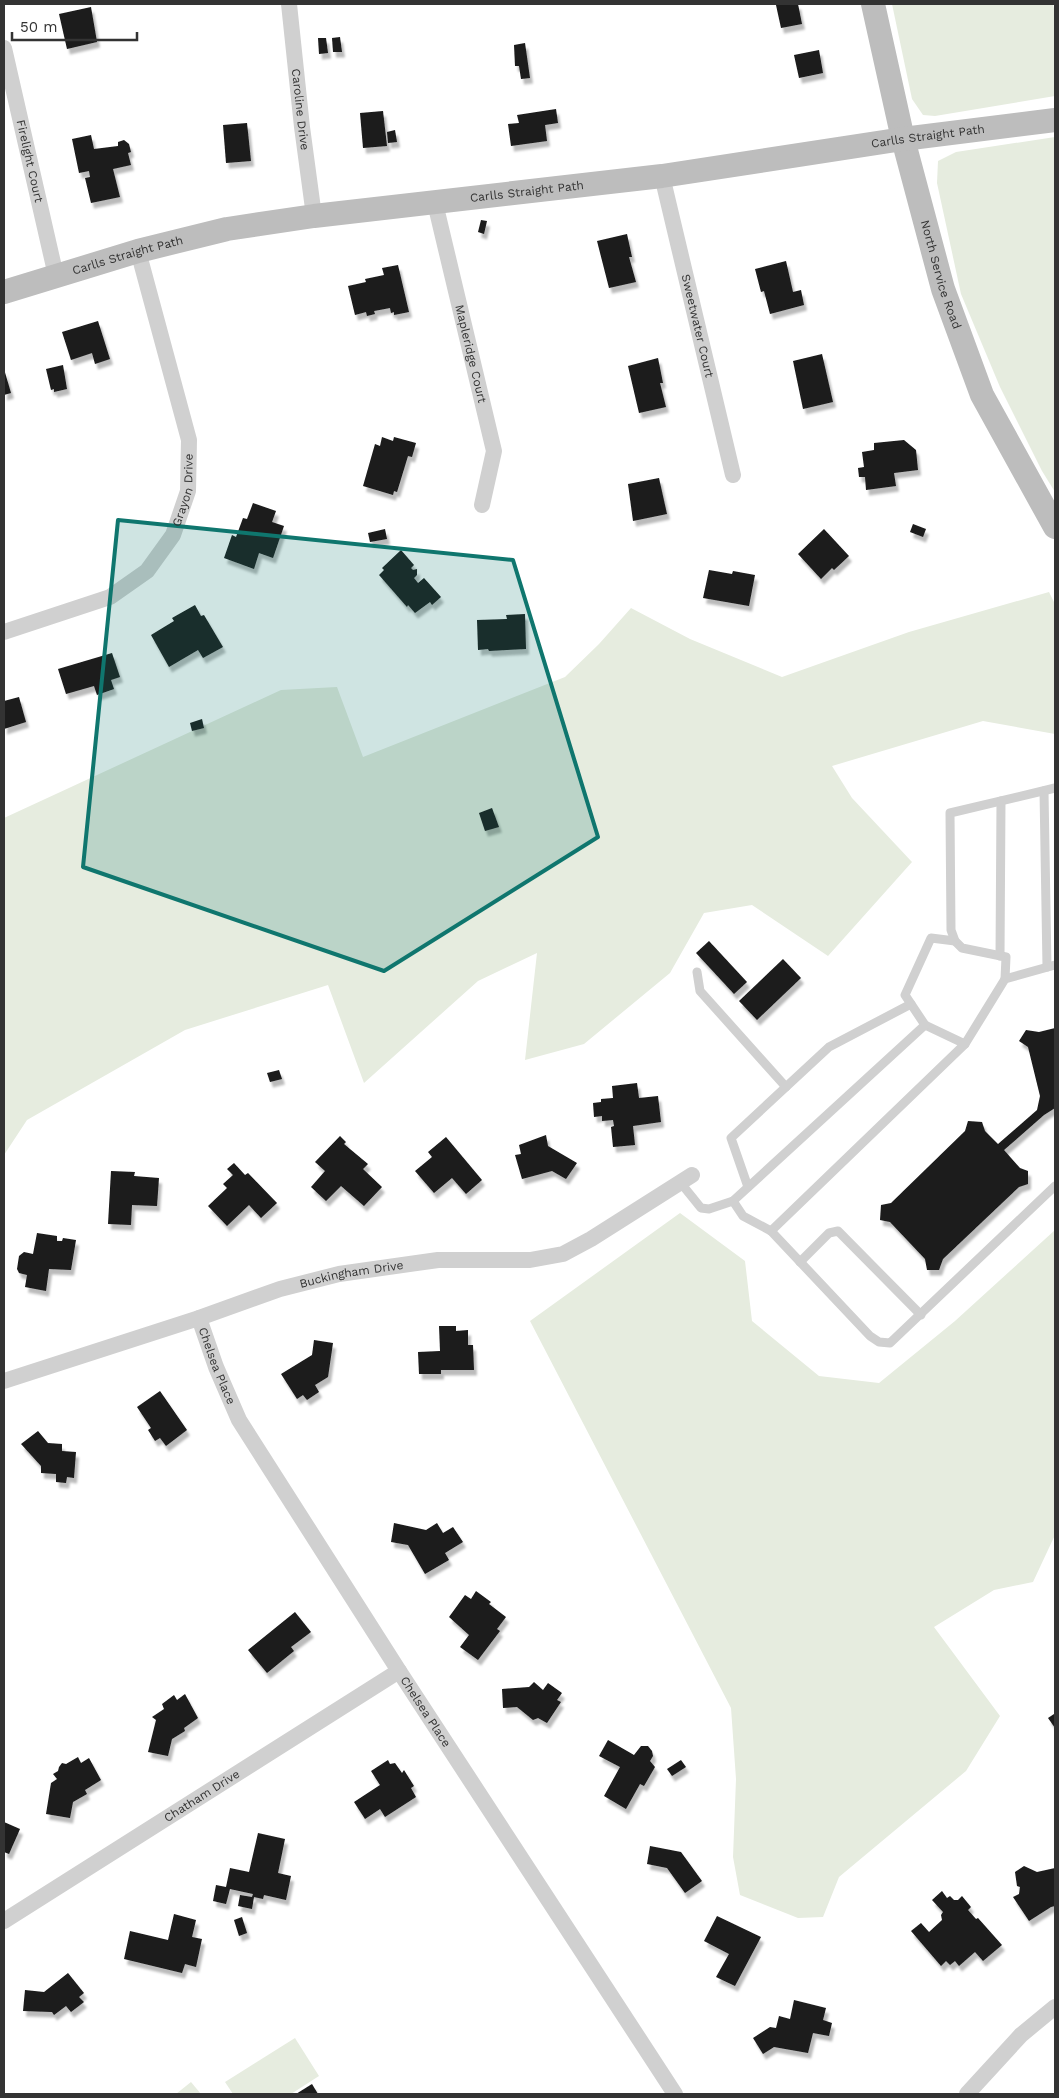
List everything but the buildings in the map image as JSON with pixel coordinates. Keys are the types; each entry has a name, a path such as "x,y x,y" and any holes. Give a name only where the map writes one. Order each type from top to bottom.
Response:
{"street":[{"name":"Caroline Drive","path":"289,4 314,216"},
{"name":"North Service Road","path":"873,4 902,139 944,289 982,395 1055,526"},
{"name":"Firelight Court","path":"4,48 56,276"},
{"name":"Carlls Straight Path","path":"4,292 138,251 227,229 314,216 662,176 902,139 1052,120"},
{"name":"Sweetwater Court","path":"662,176 733,475"},
{"name":"Mapleridge Court","path":"435,203 494,452 482,506"},
{"name":"Grayon Drive","path":"4,632 110,597 147,571 173,535 188,491 189,440 138,251"},
{"name":"Buckingham Drive","path":"4,1381 199,1318 280,1289 338,1274 438,1260 530,1260 563,1254 591,1239 686,1178"},
{"name":"Chelsea Place","path":"199,1318 216,1367 239,1420 399,1672 675,2094"},
{"name":"Chatham Drive","path":"4,1921 399,1672"},
{"path":"967,2094 1021,2035 1055,2007"}],"lane":[{"path":"771,1230 965,1044 1005,979 1006,957 962,948 955,941 951,930 950,813 1055,788"},
{"path":"1005,979 1051,966 1044,791"},
{"path":"1000,956 1001,801"},
{"path":"955,941 931,938 906,995 925,1025 965,1044"},
{"path":"697,972 700,991 786,1087"},
{"path":"748,1187 731,1138 829,1047 911,1004"},
{"path":"686,1178 701,1208 714,1208 733,1201 925,1025"},
{"path":"733,1201 744,1216 771,1230 870,1336 879,1342 890,1343 1055,1186"},
{"path":"800,1262 829,1233 838,1231 921,1315"}],"highlighted area":[{"path":"118,520 513,560 598,837 384,971 83,867"}],"shaded area":[{"path":"892,4 1053,4 1055,13 1055,96 935,116 923,115 912,99"},
{"path":"1055,137 1055,492 1042,471 1000,387 961,294 937,183 938,161 956,152"},
{"path":"1049,592 1055,604 1055,734 983,721 832,766 852,798 912,862 828,956 752,905 704,913 670,973 584,1044 525,1060 537,953 478,981 364,1083 328,985 185,1030 27,1120 4,1155 4,818 281,690 337,687 363,757 565,677 599,644 631,608 690,639 782,677 909,632"},
{"path":"680,1213 745,1261 752,1321 819,1376 879,1383 955,1321 1055,1230 1055,1535 1033,1582 994,1590 934,1627 1000,1716 966,1771 839,1877 823,1917 798,1918 740,1895 733,1857 736,1779 731,1708 530,1321"},
{"path":"295,2038 319,2076 291,2094 233,2094 225,2082"},
{"path":"191,2082 201,2094 176,2094"}]}
